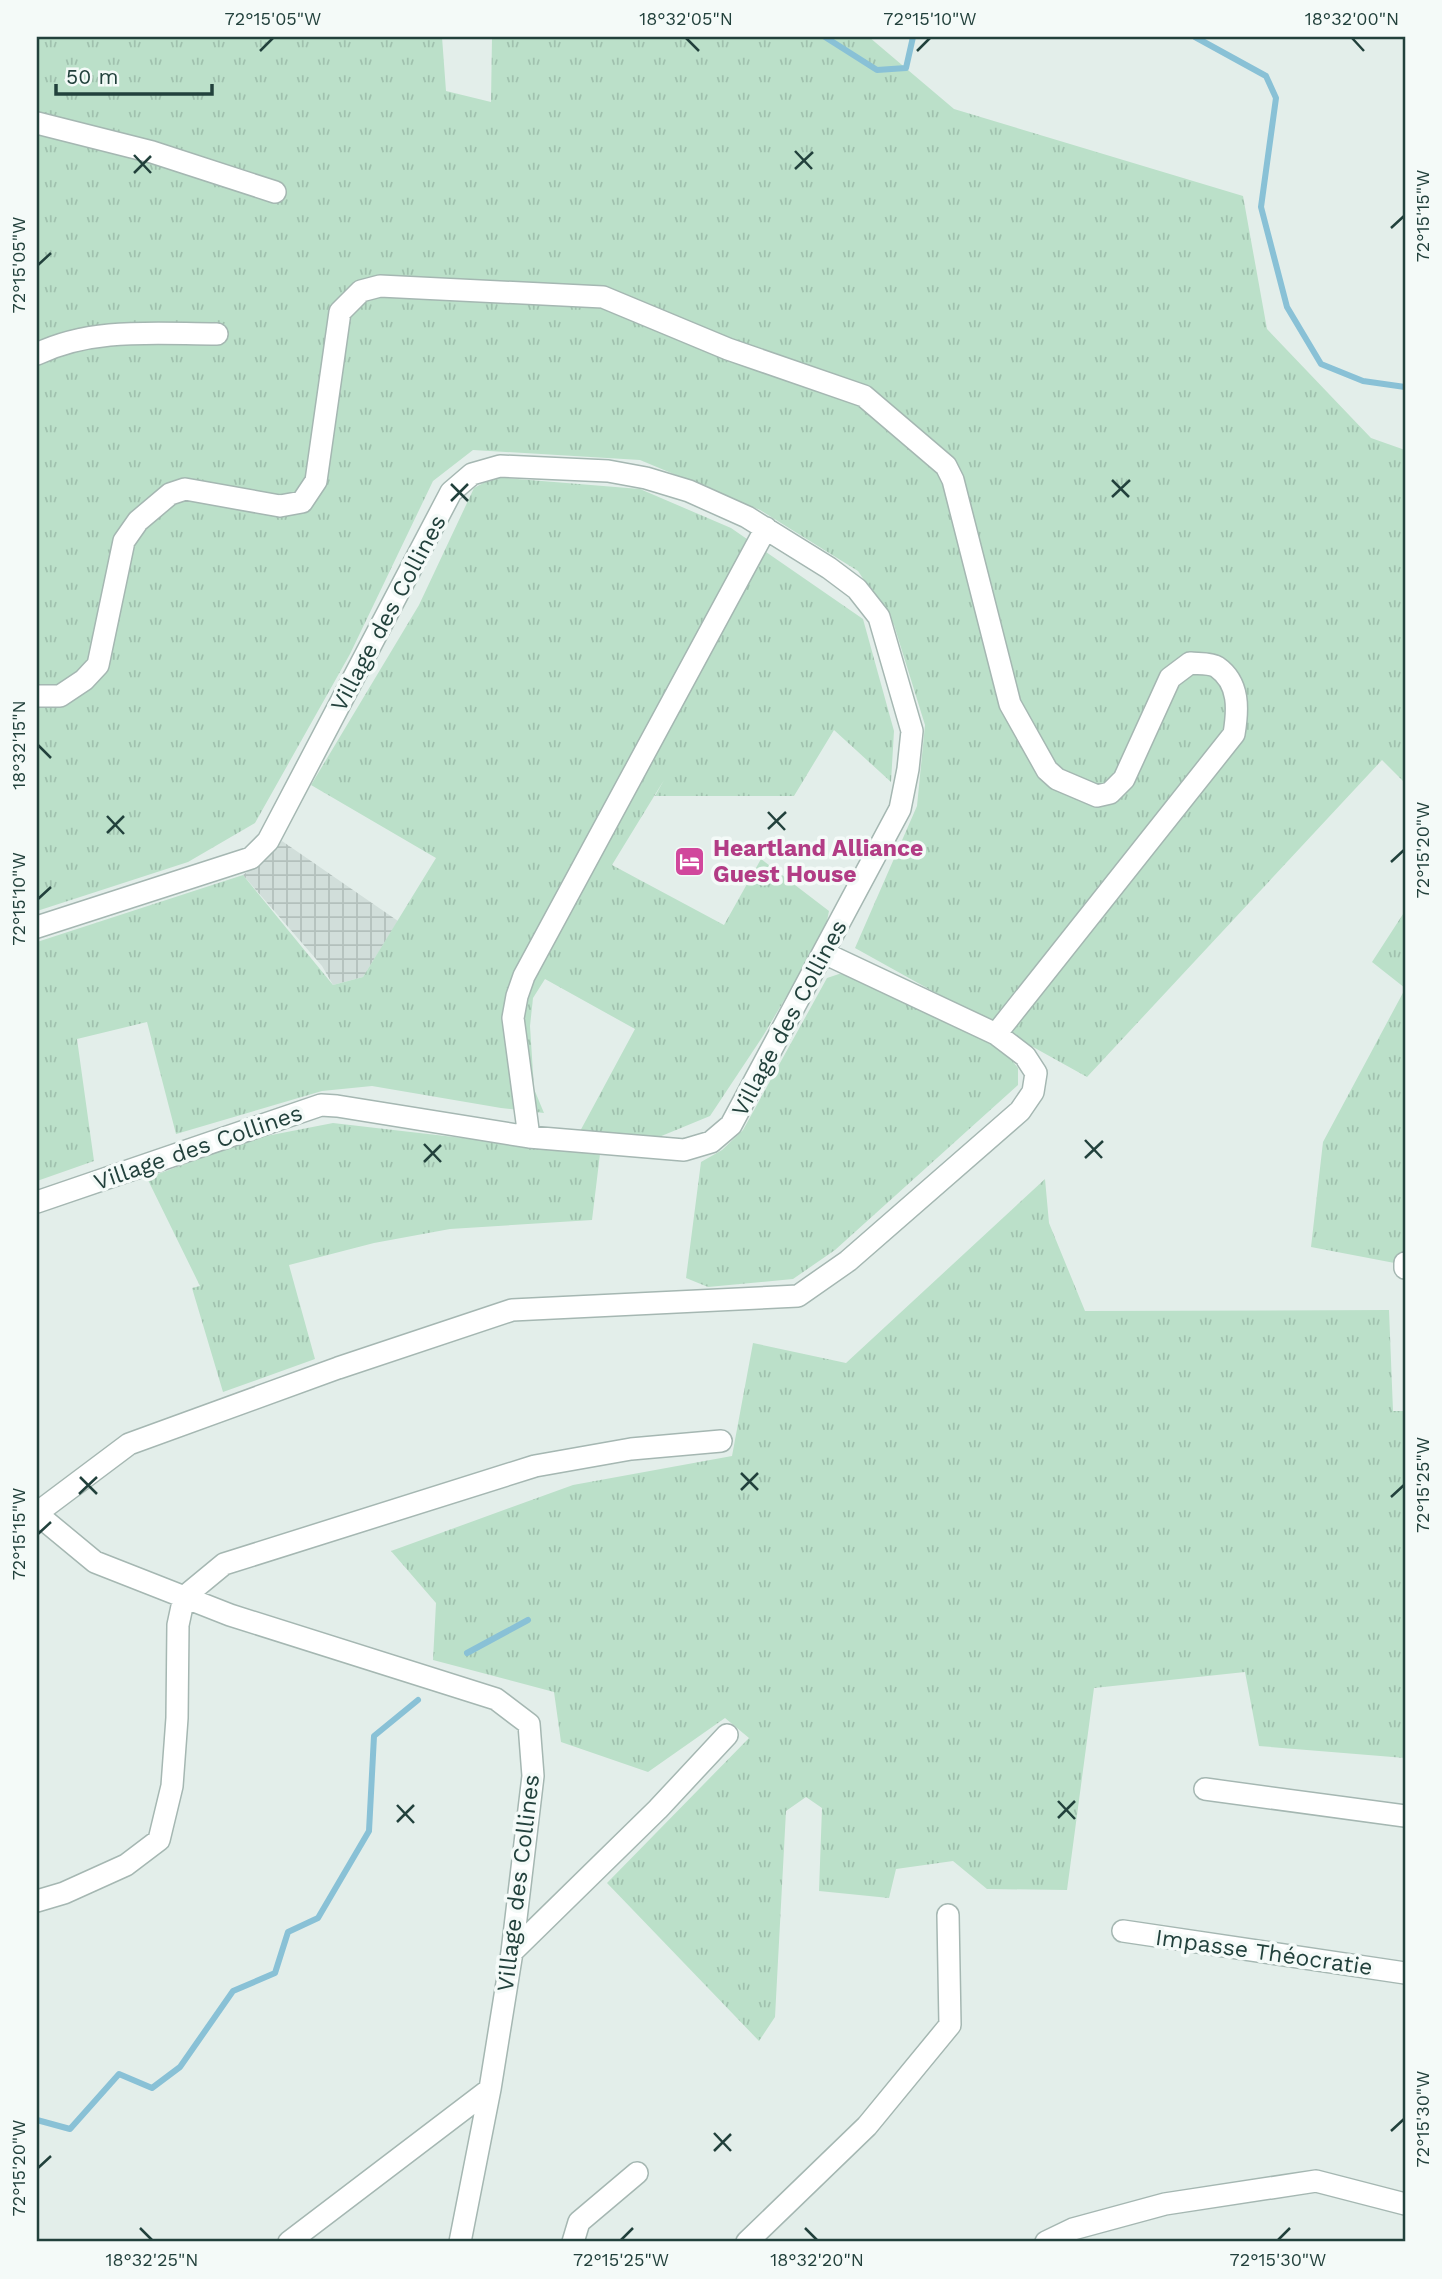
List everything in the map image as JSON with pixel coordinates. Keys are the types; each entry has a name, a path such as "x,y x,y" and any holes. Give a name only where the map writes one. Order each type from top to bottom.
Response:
{"street":[{"path":"37,123 152,152 275,192"},
{"path":"37,696 60,696 84,680 97,664 124,541 138,521 170,494 185,489 280,506 302,502 316,481 340,312 361,292 380,286 603,297 728,349 864,396 946,466 953,480 1010,704 1047,771 1057,779 1097,796 1110,793 1124,779 1170,678 1190,663 1216,666 1232,683 1238,708 1234,734 996,1034"},
{"path":"37,354 61,343 99,334 217,334"},
{"name":"Village des Collines","path":"37,927 251,858 268,841 451,492 472,474 500,466 608,471 646,478 689,491 747,517 829,568 857,589 879,617 912,731 900,809 732,1125 712,1142 684,1150 529,1137 321,1105 37,1202"},
{"path":"529,1137 513,1018 524,976 766,528"},
{"path":"37,1513 129,1444 338,1368 512,1310 797,1296 848,1261 1020,1111 1033,1092 1036,1073 1025,1056 996,1034 824,953"},
{"path":"37,1901 64,1893 126,1865 159,1840 172,1786 177,1717 178,1625 184,1597 224,1564 535,1466 631,1449 721,1441"},
{"name":"Village des Collines","path":"37,1513 94,1562 230,1615 496,1699 528,1724 533,1776 512,1952 460,2242"},
{"path":"512,1952 658,1810 727,1735"},
{"path":"1205,1789 1405,1816"},
{"path":"747,2242 867,2126 950,2025 948,1915"},
{"name":"Impasse Théocratie","path":"1123,1931 1405,1973"},
{"path":"289,2242 489,2089"},
{"path":"573,2242 579,2222 638,2173"},
{"path":"1046,2242 1073,2229 1165,2204 1316,2181 1405,2204"}],"shaded area":[{"path":"282,841 398,921 363,977 333,985 322,966 243,875"}],"green space":[{"path":"37,37 442,37 446,91 491,102 492,37 869,37 954,109 1243,196 1267,329 1371,438 1405,450 1405,783 1382,760 1087,1077 855,948 917,806 925,725 894,625 858,571 760,510 640,460 473,450 433,481 350,654 255,823 188,862 37,911"},
{"path":"494,477 640,489 731,528 863,619 894,731 891,782 834,730 794,796 655,796 664,780 612,865 724,925 761,859 829,911 825,931 763,1036 710,1116 659,1137 578,1135 635,1029 545,979 533,998 530,1026 534,1089 544,1113 372,1086 322,1091 176,1134 147,1022 77,1039 94,1161 37,1181 37,942 243,875 333,985 363,977 436,858 311,785 419,605 474,488"},
{"path":"1405,911 1405,988 1372,962"},
{"path":"839,974 857,975 1005,1051 1018,1068 1018,1085 835,1250 793,1279 708,1287 686,1278 701,1162 722,1150 743,1130 827,978"},
{"path":"1405,989 1405,1265 1311,1247 1323,1142"},
{"path":"333,1123 600,1154 592,1220 450,1229 374,1243 289,1265 315,1359 223,1392 192,1288 200,1286 147,1178 256,1138"},
{"path":"1045,1179 1049,1223 1085,1311 1389,1310 1393,1411 1405,1411 1405,1758 1259,1746 1245,1672 1094,1688 1067,1890 987,1889 953,1861 896,1869 889,1898 819,1891 822,1808 806,1797 786,1811 775,2017 759,2041 607,1883 749,1738 725,1718 648,1772 561,1742 554,1692 433,1660 436,1603 391,1551 573,1485 732,1456 753,1343 846,1363"}],"waterway":[{"path":"825,37 877,70 906,68 913,37"},
{"path":"1195,37 1266,76 1276,98 1261,207 1287,307 1321,364 1363,381 1405,387"},
{"path":"467,1653 528,1620"},
{"path":"37,2120 70,2129 119,2074 152,2088 180,2067 233,1991 275,1973 288,1932 318,1918 369,1831 374,1736 418,1700"}],"place":[{"name":"Heartland Alliance Guest House","path":"690,861"}]}
